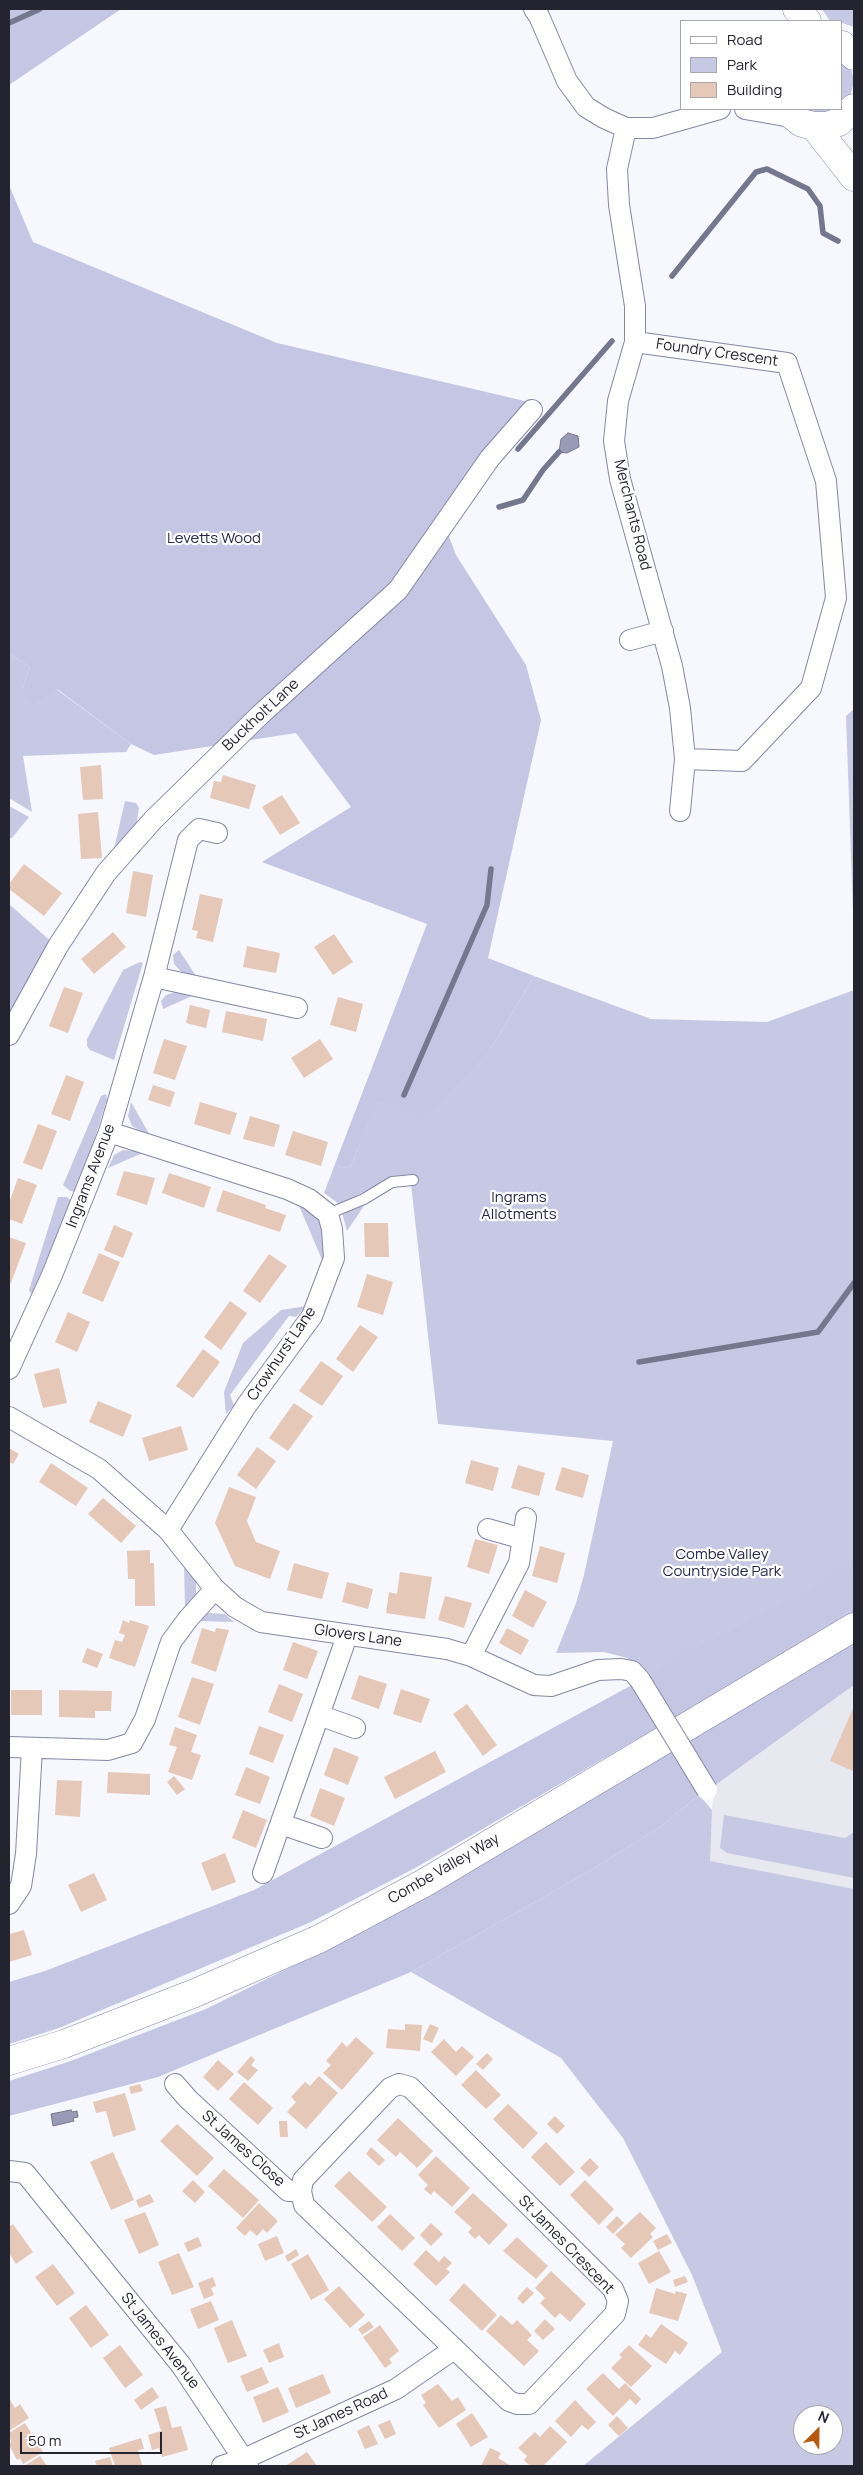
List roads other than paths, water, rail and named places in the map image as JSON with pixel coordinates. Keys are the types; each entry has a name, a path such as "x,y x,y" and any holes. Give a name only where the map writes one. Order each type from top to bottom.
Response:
{"main road":[{"path":"798,9 806,20"},
{"path":"796,117 827,126 839,122 854,108"},
{"path":"796,117 854,177"},
{"name":"Combe Valley Way","path":"9,2061 64,2044 195,1993 319,1938 424,1882 854,1627"}],"street":[{"path":"534,9 539,16 567,81 586,107 626,128 653,128 716,110"},
{"path":"752,110 796,117"},
{"name":"Merchants Road","path":"626,128 617,169 619,205 635,306 635,342 618,401 614,441 620,479 663,631 680,708 685,758 680,811"},
{"name":"Foundry Crescent","path":"635,342 787,363 826,481 836,598 811,688 742,761 685,758"},
{"name":"Buckholt Lane","path":"9,1035 58,946 106,873 154,820 261,714 398,590 490,458 532,410"},
{"path":"630,640 663,631"},
{"name":"Ingrams Avenue","path":"9,1369 52,1276 109,1132 154,977 188,840 199,829 217,833"},
{"path":"154,977 297,1008"},
{"path":"109,1132 288,1189 309,1199 328,1214"},
{"name":"Crowhurst Lane","path":"168,1530 246,1406 312,1316 334,1258 332,1229 328,1214"},
{"name":"Glovers Lane","path":"9,1417 99,1469 168,1530 215,1589 235,1607 261,1622 347,1636 447,1649 471,1656 534,1685 551,1686 598,1670 621,1669 632,1671 640,1680 707,1790"},
{"path":"471,1656 519,1563 526,1518"},
{"path":"488,1529 522,1539"},
{"path":"9,1747 108,1750 132,1742 145,1719 171,1642 188,1619 215,1589"},
{"path":"264,1873 347,1636"},
{"path":"319,1715 355,1728"},
{"path":"9,1904 21,1886 26,1854 32,1748"},
{"path":"281,1824 322,1838"},
{"name":"St James Crescent","path":"399,2084 410,2087 613,2289 618,2302 615,2314 529,2404 517,2404 509,2401 304,2205 301,2191 303,2180 390,2088 399,2084"},
{"name":"St James Close","path":"180,2098 288,2191 301,2191"},
{"name":"St James Avenue","path":"9,2171 25,2173 181,2365 246,2463"},
{"name":"St James Road","path":"222,2466 246,2463 396,2389 454,2349"}],"lane":[{"path":"328,1214 364,1199 392,1182 413,1180"}],"waterway":[{"path":"9,23 40,9"},
{"path":"672,276 756,172 767,169 808,189 820,206 823,233 838,241"},
{"path":"518,449 612,341"},
{"path":"499,507 523,500 543,470 559,452"},
{"path":"404,1095 487,905 491,869"},
{"path":"639,1362 818,1332 854,1283"}],"park label":[{"name":"Levetts Wood","path":"214,539"},
{"name":"Ingrams Allotments","path":"519,1206"},
{"name":"Combe Valley Countryside Park","path":"722,1564"}]}
